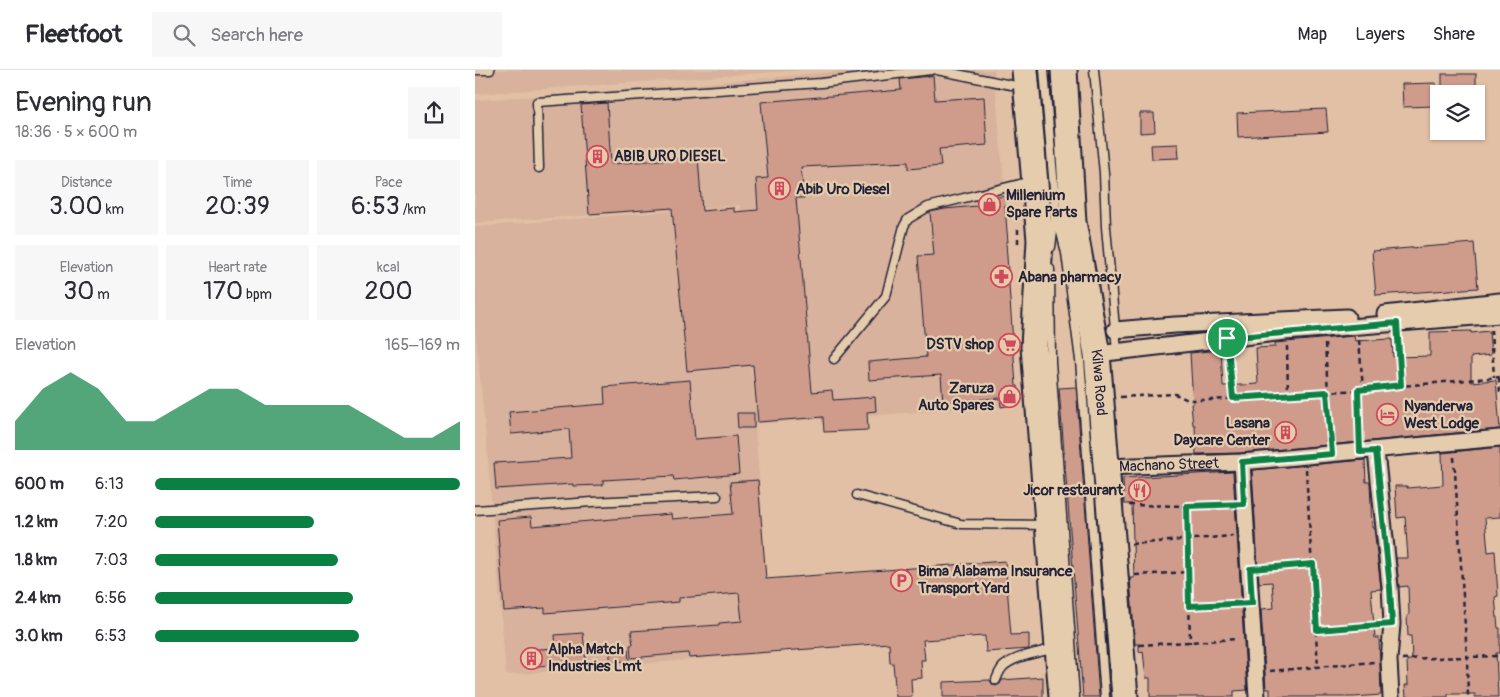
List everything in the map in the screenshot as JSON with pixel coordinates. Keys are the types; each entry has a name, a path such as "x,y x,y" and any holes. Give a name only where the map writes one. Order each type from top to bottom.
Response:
{"highway":[{"name":"Kilwa Road","path":"1064,70 1073,222 1107,352 1101,398 1125,697"},
{"path":"1018,77 1034,180 1040,240 1035,347 1062,697"}],"street":[{"path":"1115,330 1175,325 1325,319 1500,300"},
{"path":"1107,352 1286,332 1495,316"},
{"name":"Machano Street","path":"1107,467 1242,462 1500,438"},
{"path":"1376,451 1390,588 1392,624 1389,660 1391,697"},
{"path":"1242,462 1257,697"}],"lane":[{"path":"475,70 490,70"},
{"path":"539,168 537,102 821,83 931,70"},
{"path":"937,70 1018,77"},
{"path":"1044,70 1056,212 1066,252 1080,360 1105,697"},
{"path":"1094,70 1104,174 1106,227 1115,330 1107,352"},
{"path":"833,359 886,296 904,226 908,219 928,207 1034,180"},
{"path":"1050,254 1056,212"},
{"path":"1050,263 1051,362 1075,697"},
{"path":"857,495 961,524 1048,525"},
{"path":"475,510 717,496"},
{"path":"996,680 999,671 1005,665 1057,647"}],"path":[{"path":"1494,378 1495,316"},
{"path":"1397,323 1401,385"},
{"path":"1357,326 1363,389"},
{"path":"1325,330 1332,454"},
{"path":"1286,332 1288,394"},
{"path":"1227,338 1233,398"},
{"path":"1101,398 1175,394 1191,400 1233,398 1358,390 1499,377 1500,393"},
{"path":"1358,390 1360,452"},
{"path":"1453,443 1468,697"},
{"path":"1305,456 1318,667"},
{"path":"1110,506 1244,504"},
{"path":"1187,506 1191,642"},
{"path":"1113,545 1247,535"},
{"path":"1250,569 1313,564"},
{"path":"1115,576 1188,572"},
{"path":"1189,606 1252,603"},
{"path":"1317,630 1392,624"},
{"path":"1120,646 1254,637"},
{"path":"1256,672 1389,660 1500,656"}],"shaded area":[{"path":"475,70 804,70 475,94"},
{"path":"855,70 994,70 1004,184 976,193 999,406 755,424 772,653 506,675 475,326 475,227 735,206 755,410 740,205 475,223 475,100 651,88"}],"building":[{"path":"1442,74 1476,74 1476,85 1442,85"},
{"path":"933,76 935,100 984,97 987,145 939,149 941,166 908,169 908,162 801,167 804,198 796,198 812,392 832,390 833,400 875,397 876,411 867,412 868,430 824,432 823,417 758,422 753,365 687,371 672,208 589,214 581,105 607,103 611,164 698,157 702,211 734,208 734,212 758,210 756,179 768,178 761,102 901,90 900,79"},
{"path":"1436,83 1436,85 1430,85 1430,106 1403,107 1402,84"},
{"path":"1326,109 1328,132 1238,137 1237,113"},
{"path":"1140,113 1154,113 1155,132 1140,133"},
{"path":"1178,144 1179,158 1152,159 1151,145"},
{"path":"1004,196 1016,386 1018,386 1020,400 1018,400 1018,404 1001,407 1000,398 943,402 941,375 869,380 868,362 926,357 918,256 934,255 930,212 977,206 977,201"},
{"path":"1474,243 1478,288 1376,295 1372,251"},
{"path":"1471,331 1471,333 1489,331 1491,355 1471,357 1471,382 1496,380 1500,429 1241,453 1196,454 1195,425 1193,425 1191,404 1193,404 1190,353 1221,350 1223,386 1258,384 1256,348 1275,347 1275,343 1354,336 1355,341 1392,339 1393,357 1430,356 1430,332"},
{"path":"690,380 695,439 736,436 739,474 674,480 673,476 603,480 603,485 573,486 573,484 496,489 494,463 571,458 569,429 511,434 509,412 605,404 604,387"},
{"path":"1076,387 1099,697 1083,697 1059,388"},
{"path":"737,413 754,413 754,428 738,428"},
{"path":"1500,447 1500,517 1485,518 1488,552 1495,551 1498,596 1495,597 1498,628 1500,628 1500,653 1496,653 1498,697 1475,697 1475,694 1448,694 1448,697 1406,697 1405,685 1408,685 1407,660 1412,660 1411,636 1408,636 1408,586 1399,587 1396,558 1408,558 1405,517 1397,518 1395,486 1407,486 1407,488 1443,485 1442,453"},
{"path":"1365,460 1366,482 1370,482 1372,528 1374,528 1381,588 1371,590 1375,638 1379,638 1381,695 1354,697 1270,697 1270,689 1266,689 1261,609 1274,608 1272,582 1259,583 1252,470"},
{"path":"1233,472 1247,690 1234,691 1234,697 1150,697 1150,678 1146,678 1143,651 1139,652 1139,644 1135,644 1130,578 1134,578 1132,504 1124,504 1123,478"},
{"path":"758,480 766,579 1005,561 1011,635 1029,634 1029,649 986,652 985,636 923,640 925,660 921,660 922,678 911,679 912,697 896,697 893,663 890,663 889,643 689,658 688,653 631,658 630,645 633,645 631,631 719,625 719,623 742,621 739,593 679,598 679,602 545,613 545,608 504,611 497,520 531,517 532,526 671,514 672,519 733,514 730,482"},
{"path":"583,633 586,662 526,667 525,650 556,648 555,635"},
{"path":"628,649 629,661 610,662 610,651"},
{"path":"1043,677 1043,697 943,697 943,682 990,680 996,686 1002,680"}],"place":[{"name":"ABIB URO DIESEL","path":"598,156"},
{"name":"Abib Uro Diesel","path":"780,189"},
{"name":"Millenium Spare Parts","path":"990,204"},
{"name":"Abana pharmacy","path":"1002,277"},
{"name":"DSTV shop","path":"1010,344"},
{"name":"Zaruza Auto Spares","path":"1010,397"},
{"name":"Nyanderwa West Lodge","path":"1388,415"},
{"name":"Lasana Daycare Center","path":"1286,432"},
{"name":"Jicor restaurant","path":"1139,490"},
{"name":"Bima Alabama Insurance Transport Yard","path":"902,580"},
{"name":"Alpha Match Industries Lmt","path":"532,658"}],"route":[{"path":"1397,323 1401,385 1358,390 1360,452 1376,451 1392,624 1317,630 1313,564 1250,569 1252,603 1189,606 1187,506 1244,504 1242,462 1332,454 1327,392 1233,398 1227,338 1397,323"}]}
